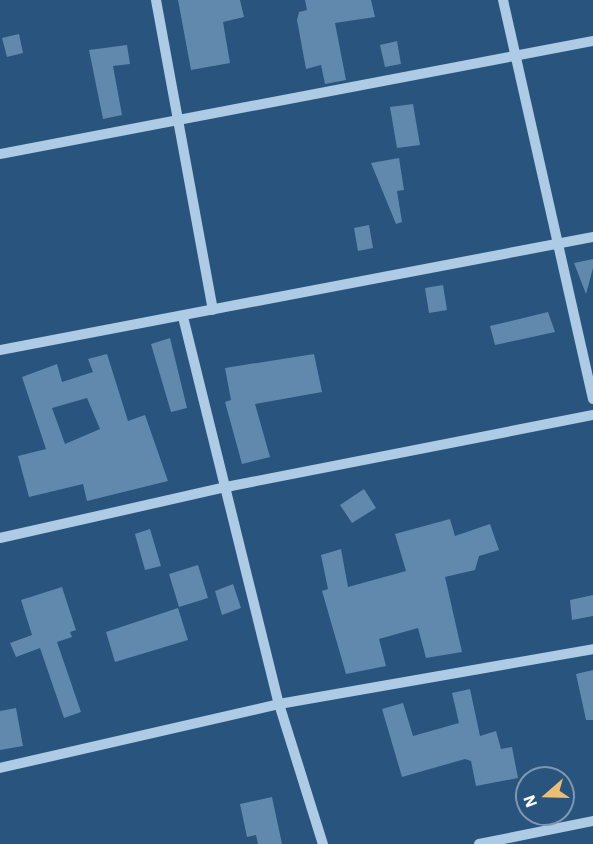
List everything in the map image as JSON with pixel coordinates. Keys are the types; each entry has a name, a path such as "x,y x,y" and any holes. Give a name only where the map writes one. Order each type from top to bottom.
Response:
{"street":[{"path":"156,0 213,310"},
{"path":"503,0 593,399"},
{"path":"0,154 593,41"},
{"path":"0,350 183,317 593,237"},
{"path":"183,317 279,704 323,844"},
{"path":"0,538 226,487 593,415"},
{"path":"0,768 279,704 593,649"},
{"path":"479,844 593,821"}],"building":[{"path":"178,0 240,0 244,17 223,22 230,63 191,70"},
{"path":"305,0 371,0 375,17 335,23 346,80 325,84 321,65 306,69 297,20 299,12 307,10"},
{"path":"19,34 23,53 7,57 2,38"},
{"path":"397,41 401,64 385,67 380,45"},
{"path":"127,45 130,64 113,66 122,115 103,119 89,50"},
{"path":"413,104 420,145 397,148 390,107"},
{"path":"399,158 404,190 397,191 402,222 396,224 371,163"},
{"path":"369,225 373,248 358,251 354,228"},
{"path":"593,259 593,268 586,294 574,263"},
{"path":"443,285 447,310 429,313 425,288"},
{"path":"548,312 555,332 495,345 490,326"},
{"path":"170,338 187,408 171,412 151,344"},
{"path":"107,354 128,421 145,415 168,481 87,501 83,484 29,497 18,456 46,449 22,377 57,364 62,382 93,372 88,359","holes":["87,398 100,429 65,444 52,408"]},
{"path":"314,354 322,392 255,404 270,457 242,464 225,402 231,400 225,368"},
{"path":"364,489 376,508 352,523 340,505"},
{"path":"450,519 455,536 490,524 499,550 479,556 475,570 445,577 462,652 426,658 418,628 379,639 386,666 346,674 322,591 328,589 321,555 341,549 348,587 406,571 395,534"},
{"path":"150,529 161,566 145,570 135,534"},
{"path":"198,565 208,598 179,607 169,574"},
{"path":"233,584 241,608 222,615 215,591"},
{"path":"62,587 76,630 70,632 72,637 57,642 81,712 64,718 40,648 16,657 10,643 32,635 21,600"},
{"path":"593,595 593,616 572,620 570,600"},
{"path":"178,608 188,640 115,662 106,632"},
{"path":"593,670 593,720 586,720 576,674"},
{"path":"470,689 480,736 496,731 501,749 512,747 516,766 515,779 476,786 471,761 465,759 402,777 382,709 403,703 413,736 459,723 452,693"},
{"path":"16,708 23,746 0,750 0,711"},
{"path":"272,797 282,844 258,844 256,835 247,837 240,804"}]}
